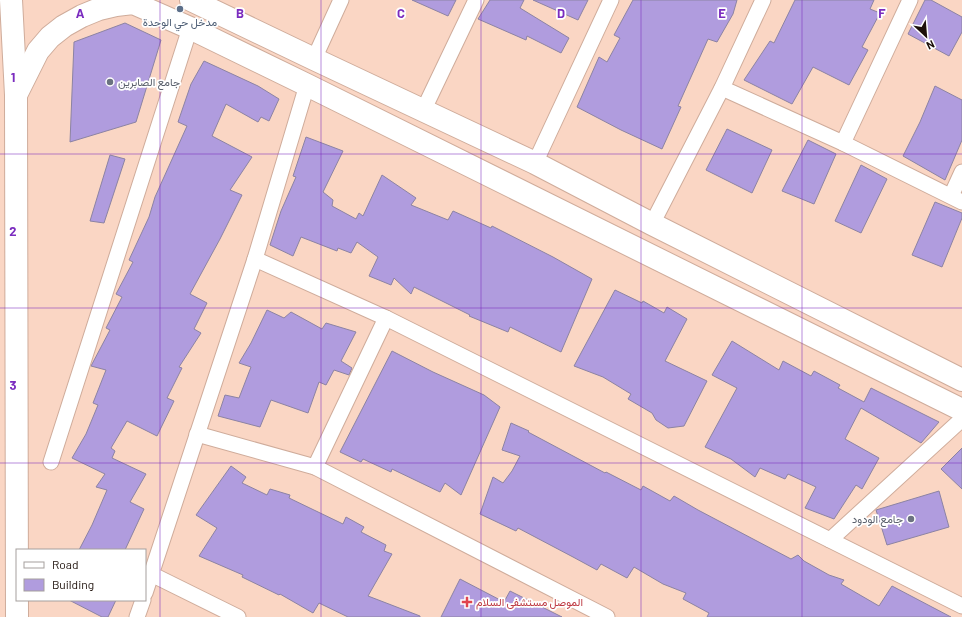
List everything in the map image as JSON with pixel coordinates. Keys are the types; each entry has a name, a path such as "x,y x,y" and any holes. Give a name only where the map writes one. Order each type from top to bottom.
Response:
{"main road":[{"path":"11,0 16,95 17,549"},
{"path":"190,0 535,163 652,224 962,380"},
{"path":"16,95 38,50 50,37 64,26 82,16 99,9 129,1 190,28 307,84 962,410"},
{"path":"17,601 17,617"}],"street":[{"path":"314,59 341,0"},
{"path":"423,111 476,0"},
{"path":"535,163 611,0"},
{"path":"652,224 722,88 763,0"},
{"path":"843,143 910,0"},
{"path":"51,462 190,28"},
{"path":"146,590 255,259 307,84"},
{"path":"722,88 843,143 956,199 962,172"},
{"path":"255,259 386,318 962,606"},
{"path":"315,467 386,318"},
{"path":"830,540 962,419"},
{"path":"197,434 315,467 607,617"},
{"path":"151,574 238,617"},
{"path":"137,617 142,601"}],"building":[{"path":"412,0 456,0 448,16"},
{"path":"490,0 524,0 520,8 569,38 561,53 527,36 526,40 478,19"},
{"path":"533,0 588,0 578,20"},
{"path":"633,0 737,0 733,14 717,42 708,39 678,106 681,107 662,149 577,107 599,57 607,62 620,38 614,35"},
{"path":"795,0 874,0 870,9 880,13 862,47 868,50 849,85 813,67 792,104 744,80 770,41 774,43"},
{"path":"925,0 931,0 962,17 962,32 949,56 908,34"},
{"name":"جامع الصابرين","path":"125,23 161,40 136,122 70,142 74,42"},
{"path":"204,61 258,86 279,99 269,121 261,117 258,122 226,104 212,136 252,157 230,190 242,195 190,294 207,303 194,329 201,333 179,367 182,368 167,398 174,401 157,436 127,421 111,448 115,451 112,458 146,474 130,502 144,509 125,549 80,549 107,490 96,487 105,474 72,458 86,434 98,405 93,403 106,370 91,366 110,330 106,328 122,297 116,294 133,262 129,260 149,217 155,197 187,126 178,122 191,84"},
{"path":"935,86 962,100 962,140 945,180 903,156 920,122"},
{"path":"727,129 772,150 752,193 706,170"},
{"path":"306,137 343,151 323,192 333,200 332,206 356,219 359,213 363,216 382,175 416,198 411,205 448,220 453,211 491,228 492,226 592,279 561,352 510,327 508,332 469,316 470,315 414,287 411,294 394,278 391,285 369,276 378,257 357,242 351,253 338,248 337,251 301,237 293,256 270,245 281,211 296,177 293,176"},
{"path":"808,140 836,154 814,204 782,191"},
{"path":"110,155 125,159 104,223 90,221"},
{"path":"861,165 887,179 861,233 835,221"},
{"path":"935,202 962,213 962,218 942,267 912,255"},
{"path":"615,290 642,303 643,301 664,313 667,307 687,319 665,361 707,381 684,426 668,428 656,420 652,413 628,399 631,394 603,377 574,366"},
{"path":"267,310 284,318 291,312 322,329 326,323 356,332 341,361 352,368 349,375 334,370 326,385 319,382 308,413 271,400 260,427 218,416 225,395 239,398 251,367 239,363 251,343"},
{"path":"732,341 779,370 783,361 811,376 814,371 840,385 838,388 864,402 871,388 939,422 921,443 861,408 845,439 879,458 862,489 856,485 834,519 805,508 816,487 788,474 785,479 760,468 755,477 731,459 705,447 737,388 712,375"},
{"path":"392,351 433,372 484,395 500,407 461,495 445,483 440,492 392,469 391,472 363,459 361,462 340,452"},
{"path":"511,423 529,431 528,432 605,473 606,472 641,490 643,486 670,501 674,496 791,559 798,555 804,561 829,575 844,580 841,584 879,606 892,586 951,617 707,617 709,613 683,599 686,593 663,584 634,567 627,578 601,564 597,570 518,528 516,531 480,514 493,477 503,483 512,471 520,456 502,450"},
{"path":"962,448 962,489 941,469"},
{"path":"231,466 246,477 242,483 267,495 270,489 290,495 289,498 343,524 346,517 364,527 361,532 386,545 384,551 392,554 368,596 420,617 348,617 319,603 313,613 280,594 279,595 242,577 243,575 199,556 217,528 196,515"},
{"path":"939,491 949,527 887,545 876,510"},
{"path":"460,579 504,602 510,591 562,617 441,617"},
{"path":"71,601 116,601 108,617 102,617"}],"place":[{"name":"مدخل حي الوحدة","path":"180,9"},
{"name":"جامع الصابرين","path":"110,82"},
{"name":"جامع الودود","path":"911,519"},
{"name":"الموصل مستشفى السلام","path":"467,602"}]}
